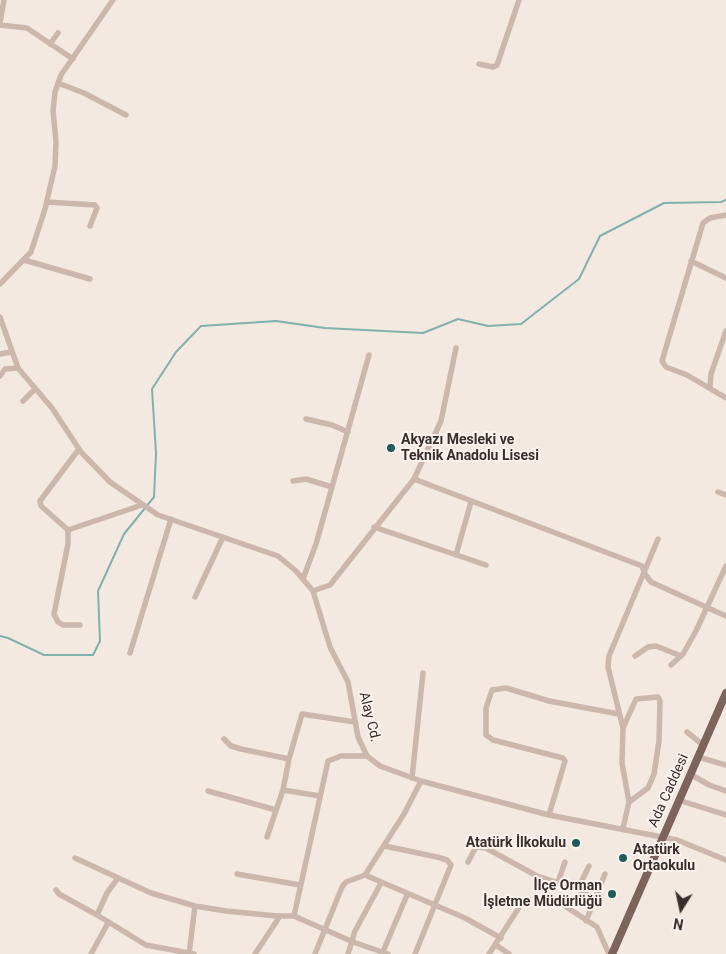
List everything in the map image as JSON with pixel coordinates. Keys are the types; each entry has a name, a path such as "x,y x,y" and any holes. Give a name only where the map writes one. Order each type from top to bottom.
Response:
{"main road":[{"name":"Ada Caddesi","path":"611,954 678,800 723,706 726,693"}],"street":[{"path":"4,0 0,24 27,28 73,59"},
{"path":"0,284 31,252 47,202 55,166 56,141 53,111 58,83 111,2 103,0"},
{"path":"478,64 497,66 519,0"},
{"path":"50,44 58,33"},
{"path":"58,83 91,96 126,115"},
{"path":"47,202 95,205 97,208 90,226"},
{"path":"726,215 710,218 703,223 662,361 666,367 687,375 726,398"},
{"path":"24,260 90,280"},
{"path":"691,261 726,278"},
{"name":"Alay Cd.","path":"0,316 18,368 52,408 79,448 110,482 158,515 278,556 303,579 313,591 330,647 348,682 358,737 367,756 380,766 421,781 550,815 677,840 726,860"},
{"path":"710,387 711,374 726,331"},
{"path":"313,591 330,585 374,527 414,479 441,421 456,348"},
{"path":"0,354 11,352"},
{"path":"303,579 316,544 369,355"},
{"path":"0,376 5,369 18,368"},
{"path":"23,401 35,389"},
{"path":"306,419 332,425 348,432"},
{"path":"79,448 40,501 41,506 68,530 68,544 54,614 58,622 63,625 80,625"},
{"path":"414,479 642,566 643,571 651,582 726,616"},
{"path":"293,481 306,480 332,487"},
{"path":"718,492 726,495"},
{"path":"456,555 471,502"},
{"path":"68,530 141,505"},
{"path":"130,653 171,519"},
{"path":"374,527 486,566"},
{"path":"194,597 222,537"},
{"path":"622,828 629,802 622,763 623,728 608,667 609,656 658,539"},
{"path":"671,665 681,656 696,631 726,566"},
{"path":"635,656 648,647 656,646 681,656"},
{"path":"412,778 423,673"},
{"path":"550,815 565,761 563,758 493,740 486,735 486,708 492,690 506,688 549,701 619,714"},
{"path":"623,728 636,699 658,697 660,701 660,721 654,774 648,788 629,802"},
{"path":"267,837 283,790 289,759 302,714 356,722"},
{"path":"687,732 703,745"},
{"path":"224,739 231,746 241,750 289,759"},
{"path":"294,916 328,761 341,756 367,756"},
{"path":"698,757 726,765"},
{"path":"690,774 726,792"},
{"path":"314,954 342,887 346,882 365,875 385,846 421,781"},
{"path":"283,790 320,796"},
{"path":"208,791 276,810"},
{"path":"678,800 726,815"},
{"path":"385,846 447,860 451,865 415,954"},
{"path":"468,862 476,847 486,848 537,876 578,889 595,899"},
{"path":"75,858 151,893 195,906 294,916 353,942 384,953 407,894"},
{"path":"558,882 565,862"},
{"path":"578,889 589,866"},
{"path":"237,874 300,885"},
{"path":"586,920 604,874"},
{"path":"365,875 436,905 501,938"},
{"path":"537,876 539,884 548,895 597,927 611,954"},
{"path":"97,915 107,893 118,878"},
{"path":"348,954 356,930 381,883"},
{"path":"56,890 59,894 146,945 191,953 195,906"},
{"path":"489,954 520,906"},
{"path":"254,954 280,916"},
{"path":"91,954 108,923"},
{"path":"496,945 509,954"}],"waterway":[{"path":"0,636 44,655 93,655 100,641 98,591 124,534 154,497 156,453 152,389 176,352 201,326 276,321 325,328 423,333 458,319 488,326 521,324 579,279 600,236 664,203 721,202 726,200"}],"place":[{"name":"Akyazı Mesleki ve Teknik Anadolu Lisesi","path":"391,448"},
{"name":"Atatürk İlkokulu","path":"576,843"},
{"name":"Atatürk Ortaokulu","path":"623,858"},
{"name":"İlçe Orman İşletme Müdürlüğü","path":"612,894"}]}
